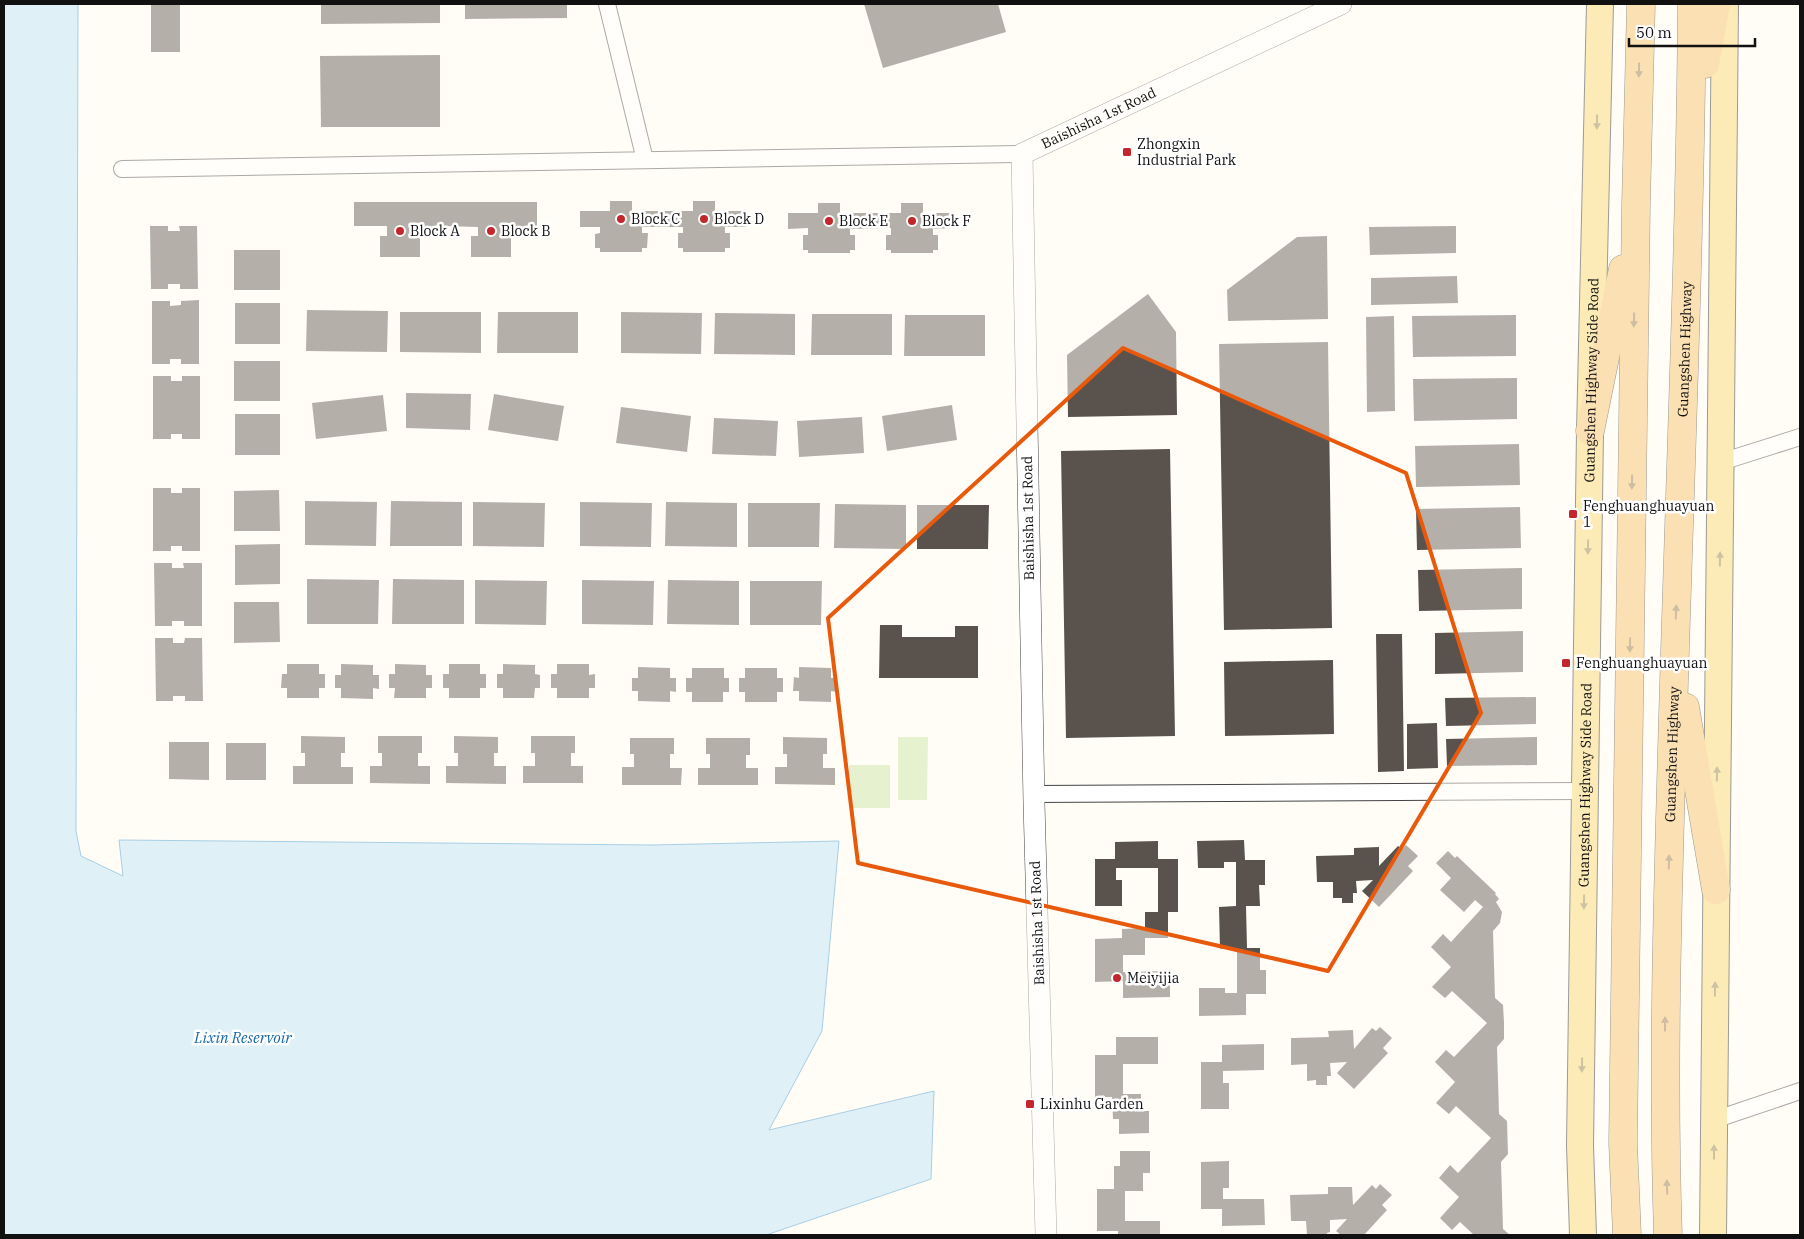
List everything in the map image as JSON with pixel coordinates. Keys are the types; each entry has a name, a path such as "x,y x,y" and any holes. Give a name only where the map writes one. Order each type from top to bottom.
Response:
{"highway":[{"path":"1627,1235 1623,1143 1636,204 1641,4"},
{"name":"Guangshen Highway","path":"1668,1235 1665,1141 1666,970 1691,146 1692,4"},
{"path":"1691,146 1716,4"},
{"path":"1590,431 1636,204"},
{"path":"1675,647 1716,890"}],"main road":[{"path":"1713,1235 1725,4"},
{"name":"Guangshen Highway Side Road","path":"1583,1235 1580,1146 1590,431 1599,16"}],"street":[{"path":"607,4 644,160"},
{"name":"Baishisha 1st Road","path":"1046,1235 1033,794 1022,154 1341,4"},
{"path":"1589,4 1599,16"},
{"path":"122,169 1022,154"},
{"path":"1720,462 1800,437"},
{"path":"1033,794 1586,791"},
{"path":"1714,1120 1800,1090"}],"highlighted area":[{"path":"1123,348 1406,473 1481,713 1328,971 858,863 828,618"}],"green space":[{"path":"898,737 928,737 927,800 898,800"},
{"path":"849,765 890,765 890,808 849,808"}],"water":[{"name":"Lixin Reservoir","path":"4,4 78,4 76,831 81,856 123,876 119,840 651,845 839,841 822,1031 769,1130 934,1091 931,1179 766,1235 4,1235"}],"building":[{"path":"151,4 180,4 180,52 151,52"},
{"path":"321,4 440,4 440,23 321,24"},
{"path":"465,4 567,4 567,18 465,19"},
{"path":"864,4 998,4 1006,32 883,68"},
{"path":"440,55 440,127 321,127 320,56"},
{"path":"610,201 632,201 632,211 693,211 693,201 715,201 715,211 746,211 746,227 725,227 725,233 730,233 730,248 725,248 725,252 683,252 683,248 678,248 678,233 683,233 683,227 642,227 642,233 648,233 647,248 642,248 642,252 600,252 600,248 595,248 595,234 600,233 600,227 580,227 580,211 610,211"},
{"path":"354,202 537,202 537,226 504,227 504,236 511,236 511,257 471,257 471,236 478,236 478,227 445,226 413,227 412,236 420,236 420,257 380,257 380,236 387,236 387,226 354,226"},
{"path":"818,203 840,203 840,213 901,213 901,203 923,203 923,213 954,213 953,228 933,229 933,235 938,235 938,250 933,250 933,253 891,253 891,250 886,250 886,235 891,235 891,228 850,229 850,235 855,235 855,250 850,250 850,253 808,253 808,250 803,250 803,235 808,235 808,228 788,229 788,213 818,213"},
{"path":"150,226 168,226 168,231 180,231 179,226 197,226 198,289 180,289 180,284 168,284 168,289 151,289"},
{"path":"1456,226 1456,253 1370,255 1369,227"},
{"path":"1327,236 1328,319 1228,321 1227,290 1297,237"},
{"path":"234,250 280,250 280,290 234,290"},
{"path":"1457,276 1458,303 1371,305 1371,278"},
{"path":"1148,294 1176,332 1177,415 1068,417 1067,355"},
{"path":"199,300 199,364 181,364 181,359 170,359 170,364 152,364 152,301 170,301 170,306 181,305 181,301"},
{"path":"235,303 280,303 280,344 235,344"},
{"path":"307,310 388,311 387,352 306,351"},
{"path":"400,312 481,312 481,353 400,352"},
{"path":"498,312 578,312 578,353 497,353"},
{"path":"621,312 702,313 701,354 621,353"},
{"path":"715,313 795,314 795,355 714,354"},
{"path":"812,314 892,314 892,355 811,355"},
{"path":"905,315 985,315 985,356 904,356"},
{"path":"1516,315 1516,356 1413,357 1412,316"},
{"path":"1394,316 1395,411 1367,412 1366,317"},
{"path":"1328,342 1332,628 1224,630 1219,344"},
{"path":"234,361 280,361 280,401 234,401"},
{"path":"153,376 171,376 171,381 182,381 182,376 200,376 200,439 182,439 182,434 171,434 171,439 153,439"},
{"path":"1517,378 1517,419 1414,421 1413,379"},
{"path":"406,393 471,394 470,430 406,428"},
{"path":"494,394 564,406 558,441 488,430"},
{"path":"383,395 387,431 316,439 312,403"},
{"path":"952,405 957,440 887,451 882,416"},
{"path":"621,407 691,416 687,452 616,443"},
{"path":"235,414 280,414 280,455 235,455"},
{"path":"862,417 864,453 799,457 797,421"},
{"path":"714,418 778,421 776,456 712,454"},
{"path":"1519,444 1520,485 1416,487 1415,446"},
{"path":"1170,449 1175,736 1066,738 1061,451"},
{"path":"153,488 171,488 171,493 182,493 182,488 200,488 200,551 182,551 182,546 171,546 171,551 153,551"},
{"path":"279,490 280,531 234,531 234,491"},
{"path":"305,501 377,502 376,546 305,545"},
{"path":"391,501 462,502 462,546 390,546"},
{"path":"473,502 545,503 544,547 473,546"},
{"path":"580,502 652,503 651,547 580,546"},
{"path":"666,502 737,503 737,547 665,546"},
{"path":"748,503 820,503 819,547 748,547"},
{"path":"835,504 906,505 906,549 834,548"},
{"path":"917,505 989,505 988,549 917,549"},
{"path":"1520,507 1521,548 1417,550 1416,509"},
{"path":"280,544 280,584 235,585 235,545"},
{"path":"154,563 172,563 172,568 184,568 183,563 202,563 202,626 184,626 184,621 172,621 172,626 155,626"},
{"path":"1522,568 1522,609 1419,611 1418,570"},
{"path":"307,579 379,580 378,624 307,624"},
{"path":"393,579 464,580 464,624 392,624"},
{"path":"475,580 547,581 546,625 475,624"},
{"path":"582,580 654,581 653,625 582,624"},
{"path":"668,580 739,581 739,625 667,624"},
{"path":"750,581 822,581 821,625 750,625"},
{"path":"234,602 279,602 280,642 234,643"},
{"path":"880,625 902,625 902,637 955,637 955,626 978,626 978,678 879,678"},
{"path":"1523,631 1523,672 1435,674 1435,633"},
{"path":"1376,634 1402,634 1404,771 1378,772"},
{"path":"155,638 173,638 173,643 184,643 185,638 202,638 203,701 185,701 185,696 173,696 173,701 156,701"},
{"path":"1333,660 1334,734 1225,736 1224,662"},
{"path":"287,664 319,664 319,674 325,674 325,688 319,688 319,698 287,698 287,688 281,688 282,674 287,674"},
{"path":"341,664 373,665 373,675 379,675 379,689 373,688 373,699 341,698 341,688 335,688 335,675 341,675"},
{"path":"395,664 426,665 426,675 432,675 432,688 426,688 426,698 394,698 395,688 389,688 389,674 395,674"},
{"path":"449,664 480,664 480,674 486,674 486,688 480,688 480,698 449,698 449,688 443,688 443,674 449,674"},
{"path":"503,664 535,665 535,674 540,675 540,688 535,688 534,698 503,698 503,688 497,688 497,674 503,674"},
{"path":"557,664 589,664 589,675 595,674 595,688 589,688 589,698 557,698 557,688 551,688 551,674 557,674"},
{"path":"638,667 670,668 670,678 676,678 676,692 670,691 670,702 638,701 638,691 632,691 632,678 638,678"},
{"path":"799,667 831,668 831,678 837,678 837,692 831,691 831,702 799,701 799,691 793,691 794,677 799,678"},
{"path":"692,668 724,668 724,678 729,678 729,692 723,692 723,702 692,702 692,692 686,692 686,678 692,678"},
{"path":"745,668 777,668 777,678 783,678 783,692 777,692 777,702 745,702 745,692 739,692 739,678 745,678"},
{"path":"1536,697 1536,724 1446,726 1445,698"},
{"path":"1437,723 1438,768 1407,769 1407,724"},
{"path":"301,736 345,737 345,753 341,753 341,767 353,767 353,784 293,784 293,766 305,766 305,753 301,753"},
{"path":"378,736 422,736 422,753 418,753 418,766 430,766 430,784 370,783 370,766 382,766 382,753 378,753"},
{"path":"454,736 498,737 498,753 494,753 494,766 506,766 506,784 446,783 446,766 458,766 458,753 454,753"},
{"path":"531,736 575,736 575,753 571,753 571,766 583,766 583,783 523,783 523,766 535,766 535,753 531,753"},
{"path":"783,737 827,738 827,754 823,754 823,768 835,768 835,785 775,784 775,767 787,767 787,754 783,754"},
{"path":"1537,737 1537,765 1447,766 1446,739"},
{"path":"630,738 674,738 674,754 670,754 670,768 682,768 681,785 622,785 622,767 634,767 634,754 630,754"},
{"path":"706,738 750,738 750,755 746,755 746,768 758,768 758,785 698,785 698,768 710,768 710,754 706,754"},
{"path":"169,742 209,742 209,780 169,779"},
{"path":"226,743 266,743 266,780 226,780"},
{"path":"1244,840 1245,860 1265,860 1265,885 1259,885 1260,906 1246,906 1247,948 1260,948 1260,970 1266,970 1266,994 1246,994 1246,1015 1199,1016 1199,988 1225,988 1225,993 1237,993 1237,949 1220,949 1219,907 1236,906 1236,862 1224,862 1224,868 1198,868 1197,841"},
{"path":"1158,841 1158,859 1178,859 1178,912 1168,912 1168,938 1145,938 1145,955 1123,955 1123,972 1170,971 1170,997 1123,998 1123,981 1095,982 1095,939 1122,938 1122,929 1145,928 1145,912 1158,912 1158,868 1116,868 1116,880 1122,880 1122,906 1095,906 1095,859 1115,859 1115,842"},
{"path":"1406,845 1418,856 1408,866 1413,871 1379,907 1362,891 1373,880 1356,881 1357,893 1353,893 1353,903 1342,903 1342,898 1333,898 1333,882 1317,882 1316,856 1354,855 1354,848 1379,847 1379,866 1398,846 1402,849"},
{"path":"1448,851 1455,858 1457,856 1496,893 1499,899 1496,902 1502,912 1500,923 1493,931 1495,998 1503,1005 1504,1022 1504,1039 1497,1047 1499,1114 1507,1121 1508,1154 1501,1162 1503,1229 1510,1235 1474,1235 1460,1222 1452,1230 1440,1218 1459,1197 1439,1178 1450,1165 1458,1173 1491,1138 1456,1106 1449,1114 1436,1103 1455,1082 1435,1062 1446,1050 1454,1057 1487,1023 1452,991 1445,998 1432,987 1451,967 1431,947 1443,934 1451,942 1483,907 1475,900 1464,912 1440,890 1451,878 1436,863"},
{"path":"1380,1027 1392,1038 1383,1048 1388,1053 1354,1089 1337,1073 1347,1062 1330,1063 1331,1076 1327,1076 1327,1085 1316,1085 1316,1080 1307,1081 1307,1064 1291,1065 1291,1038 1329,1037 1328,1031 1353,1030 1354,1049 1372,1028 1376,1031"},
{"path":"1116,1037 1158,1037 1158,1064 1123,1064 1123,1094 1141,1094 1141,1111 1149,1111 1149,1133 1119,1134 1119,1119 1113,1119 1112,1097 1095,1097 1095,1055 1116,1055"},
{"path":"1264,1044 1264,1070 1223,1071 1223,1083 1229,1083 1229,1109 1201,1109 1201,1062 1222,1062 1222,1045"},
{"path":"1120,1151 1150,1151 1150,1173 1143,1173 1143,1191 1125,1191 1125,1221 1160,1221 1160,1235 1118,1235 1118,1231 1097,1231 1097,1189 1114,1189 1114,1166 1120,1166"},
{"path":"1229,1161 1229,1188 1223,1188 1223,1199 1264,1199 1265,1225 1222,1226 1222,1209 1201,1209 1201,1162"},
{"path":"1380,1184 1392,1195 1382,1205 1387,1210 1364,1235 1341,1235 1336,1231 1347,1219 1330,1220 1330,1232 1327,1235 1307,1235 1306,1221 1291,1221 1290,1195 1328,1194 1328,1187 1352,1187 1353,1205 1372,1185 1376,1189"}],"place":[{"name":"Zhongxin Industrial Park","path":"1127,152"},
{"name":"Block C","path":"621,219"},
{"name":"Block D","path":"704,219"},
{"name":"Block E","path":"829,221"},
{"name":"Block F","path":"912,221"},
{"name":"Block A","path":"400,231"},
{"name":"Block B","path":"491,231"},
{"name":"Fenghuanghuayuan 1","path":"1573,514"},
{"name":"Fenghuanghuayuan","path":"1566,663"},
{"name":"Meiyijia","path":"1117,978"},
{"name":"Lixinhu Garden","path":"1030,1104"}]}
